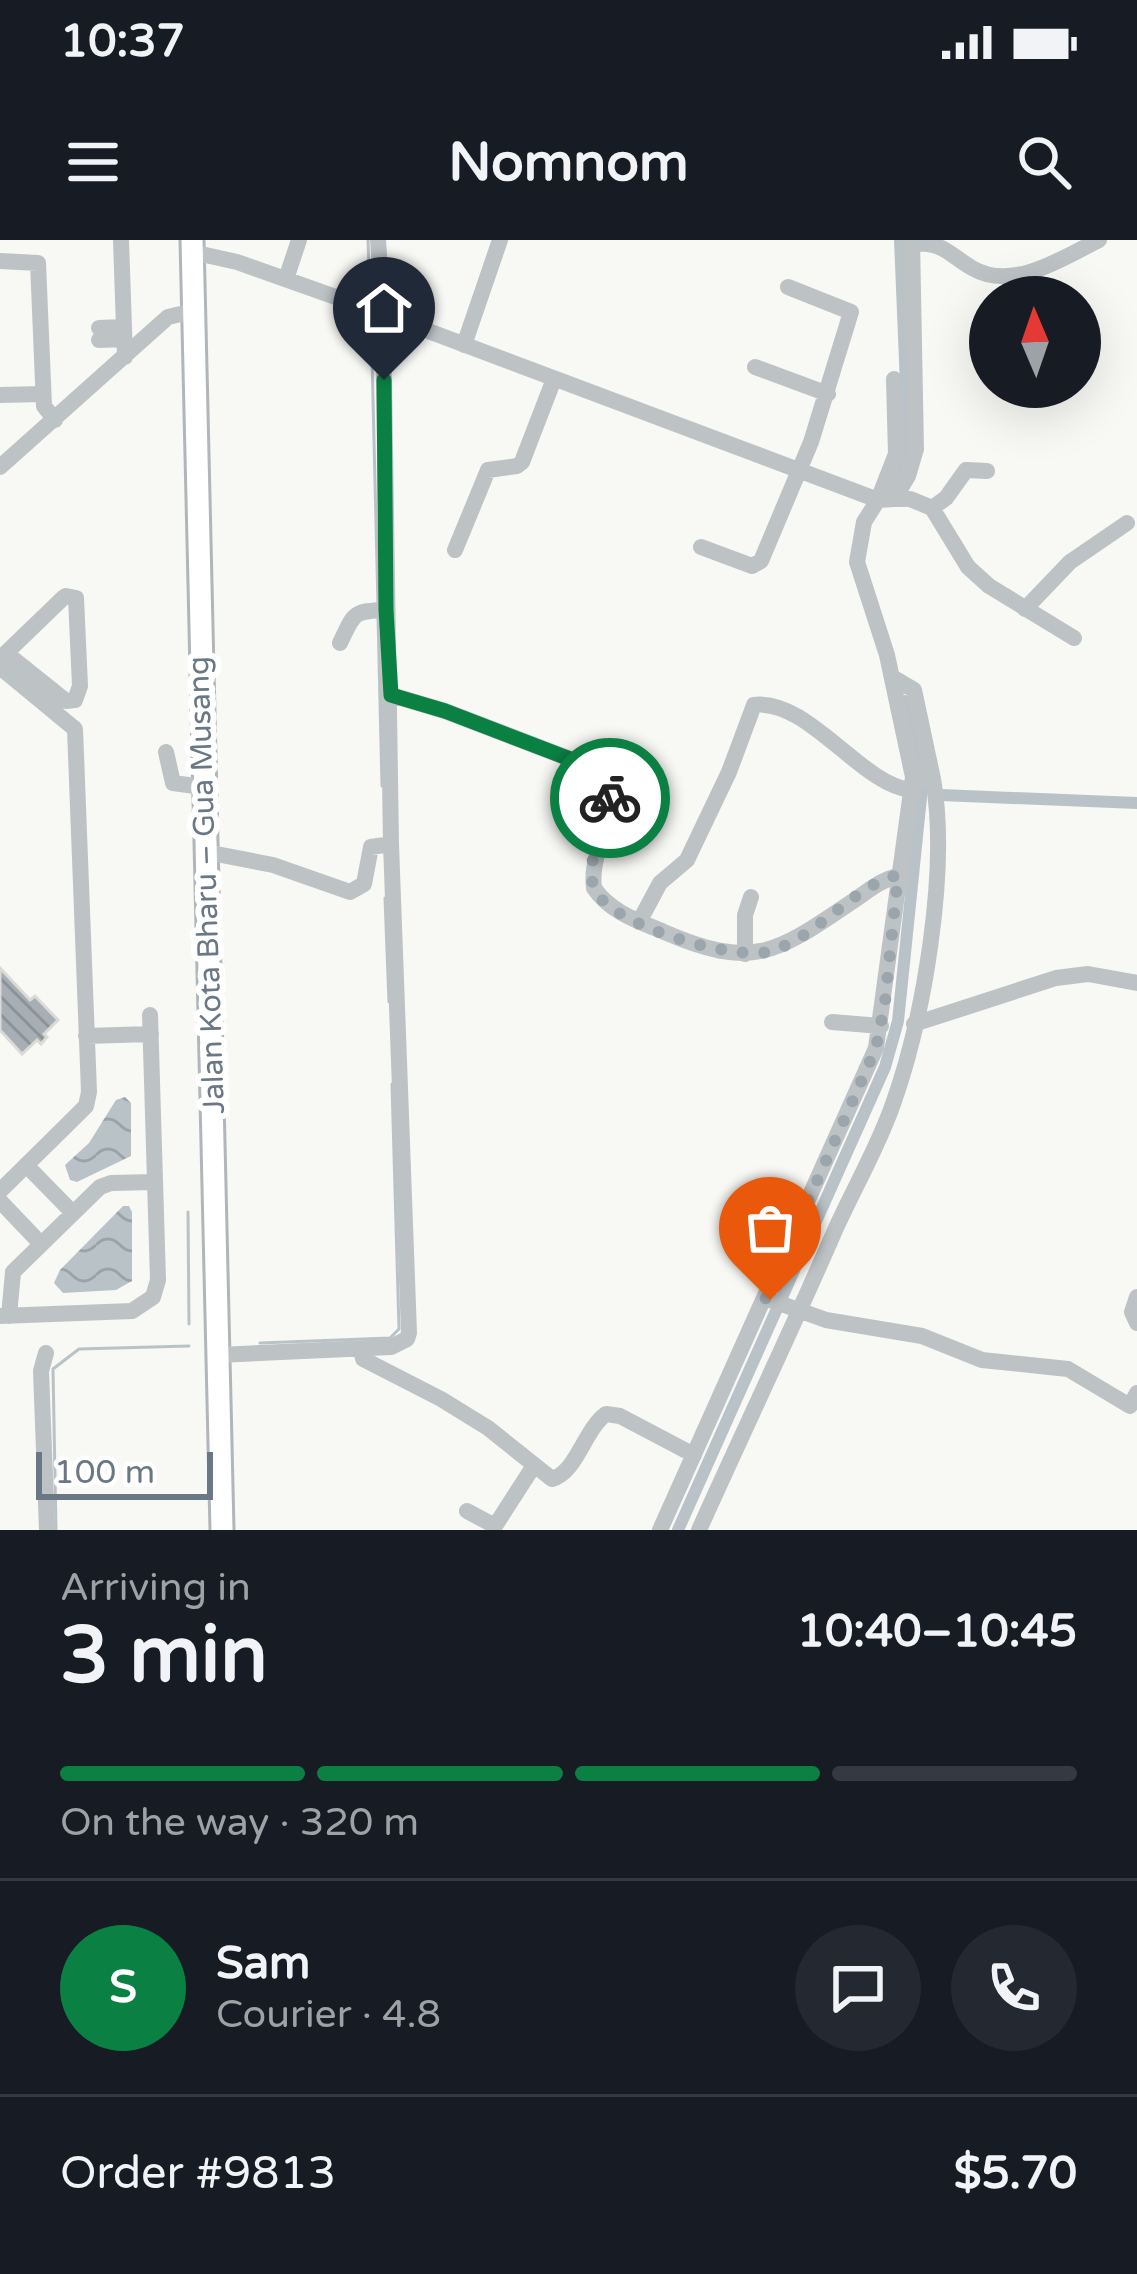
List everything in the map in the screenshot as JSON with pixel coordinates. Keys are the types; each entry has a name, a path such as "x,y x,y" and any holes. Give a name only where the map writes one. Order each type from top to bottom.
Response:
{"main road":[{"name":"Jalan Kota Bharu – Gua Musang","path":"192,246 222,1530"}],"street":[{"path":"121,240 124,341"},
{"path":"286,279 299,240"},
{"path":"218,1355 399,1344 410,1326 385,844 391,695 379,610 373,311 378,240"},
{"path":"464,345 500,240"},
{"path":"660,1530 861,1088 881,1027 912,784 892,677 857,562 864,522 908,476 918,434 912,242 938,244 976,271 1007,277 1040,268 1099,240"},
{"path":"192,246 798,472 886,500 910,499 932,508 968,567 1074,638"},
{"path":"0,261 38,263 43,394 46,412 55,420"},
{"path":"701,548 757,565 828,394 850,312 788,287"},
{"path":"0,467 55,420 124,341 173,314 193,311"},
{"path":"99,334 124,341"},
{"path":"754,367 828,394"},
{"path":"455,550 488,470 522,462 554,379"},
{"path":"886,500 896,454 894,379"},
{"path":"0,395 43,394"},
{"path":"932,508 946,498 966,470 987,471"},
{"path":"1025,609 1070,562 1127,523"},
{"path":"66,596 76,598 80,686 75,700 66,700 2,660 66,596"},
{"path":"340,643 353,616 379,610"},
{"path":"0,1190 86,1106 74,730 2,660"},
{"path":"699,1530 885,1124 914,1024 939,846 933,779 914,690 892,677"},
{"path":"391,695 580,761 602,776 610,799 593,862 594,889 615,909 694,945 745,954 770,952 881,880 898,875"},
{"path":"640,922 660,883 687,860 730,772 754,705 764,704 800,721 891,786 933,779"},
{"path":"166,752 172,783 203,787"},
{"path":"206,852 274,866 350,892 364,884 369,851 385,844"},
{"path":"745,954 751,897"},
{"path":"914,1024 1056,978 1088,974 1137,983"},
{"path":"150,1015 158,1280 150,1302 132,1311 5,1316 14,1272 73,1213 106,1184 155,1182"},
{"path":"832,1022 881,1027"},
{"path":"86,1036 151,1034"},
{"path":"26,1166 73,1213"},
{"path":"0,1201 41,1244"},
{"path":"1137,1297 1132,1312 1137,1323"},
{"path":"768,1299 797,1312 922,1336 982,1360 1068,1369 1134,1403"},
{"path":"361,1349 363,1359 488,1428 552,1479 562,1477 592,1426 606,1414 620,1416 694,1455"},
{"path":"46,1353 41,1371 47,1530"},
{"path":"467,1511 495,1526 533,1467"}],"water":[{"path":"125,1097 131,1103 131,1156 77,1182 70,1180 65,1165 89,1143 116,1100"},
{"path":"123,1206 132,1212 132,1281 116,1290 63,1293 54,1283 60,1270"}],"building":[{"path":"0,968 30,1000 35,996 58,1020 41,1044 37,1040 22,1054 0,1030"}],"waterway":[{"path":"368,240 370,300"},
{"path":"893,488 906,455 908,433 900,240"},
{"path":"371,316 378,606"},
{"path":"378,616 382,786"},
{"path":"905,701 922,770"},
{"path":"678,1530 885,1067 898,1021 922,788"},
{"path":"941,795 1137,803"},
{"path":"385,898 389,1002"},
{"path":"260,1343 390,1338 399,1329 392,1084"},
{"path":"188,1212 189,1324"},
{"path":"56,1530 53,1369 79,1349 189,1346"}],"way so far":[{"path":"610,798 593,862 594,889 601,899 640,922 722,953 770,952 881,880 898,875 876,1048 765,1298 770,1300"}],"route":[{"path":"384,380 391,695 591,767 602,776 610,798"}]}
